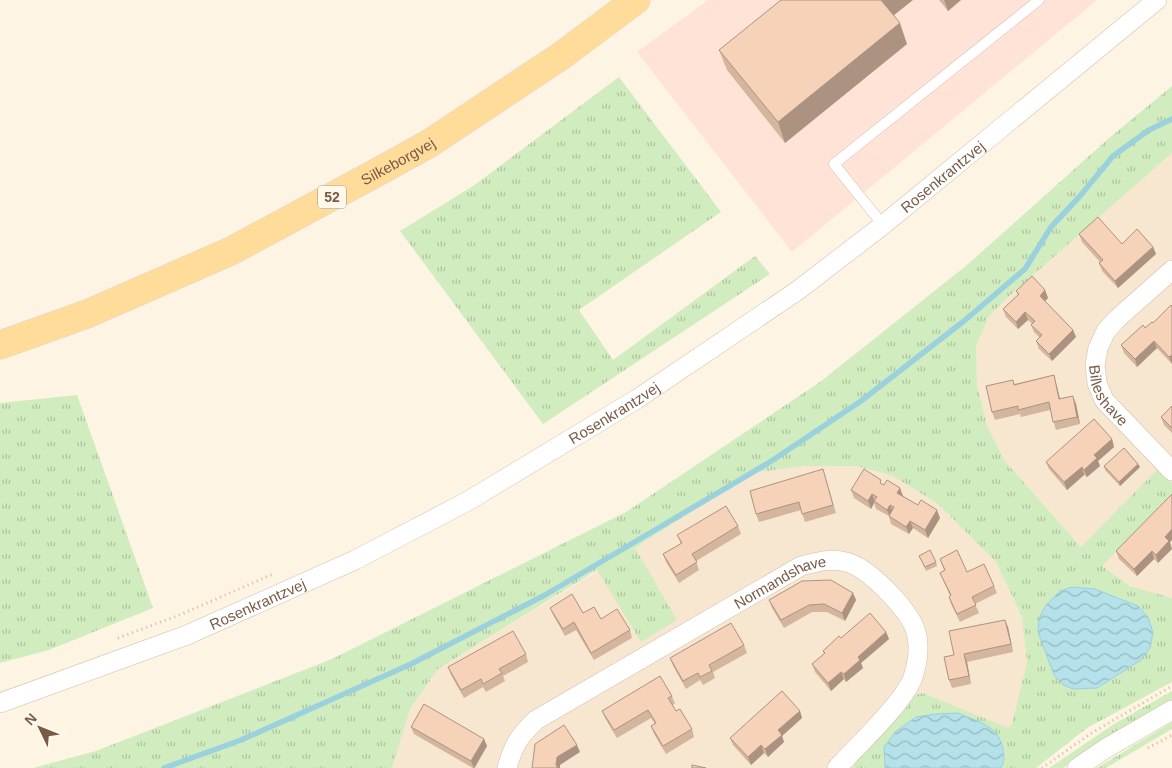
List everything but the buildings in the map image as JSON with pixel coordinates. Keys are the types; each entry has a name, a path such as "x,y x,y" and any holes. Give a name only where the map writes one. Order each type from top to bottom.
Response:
{"main road":[{"name":"Silkeborgvej","path":"0,345 87,314 232,251 430,143 545,67 636,0"}],"street":[{"name":"Rosenkrantzvej","path":"0,703 187,635 355,560 468,501 637,399 797,291 883,225 1157,0"},
{"name":"Billeshave","path":"1172,270 1106,331 1098,348 1095,365 1097,383 1104,400 1172,471"},
{"name":"Normandshave","path":"507,768 511,751 521,734 536,720 801,566 823,560 847,562 868,572 904,609 915,630 918,653 914,676 902,697 837,768"},
{"path":"1077,768 1105,749 1172,710"}],"lane":[{"path":"883,225 834,164 1039,0"}],"path":[{"path":"118,638 182,614 282,570"}],"shaded area":[{"path":"708,0 1097,0 792,252 637,52"},
{"path":"1172,153 1172,598 1130,586 1102,566 1081,547 1005,461 987,426 977,384 976,346 989,316 1006,299"},
{"path":"804,466 856,466 893,476 938,504 996,562 1022,617 1027,662 1012,723 1008,728 858,768 392,768 410,709 438,669 635,548 751,473"}],"green space":[{"path":"619,77 721,212 579,310 613,360 755,256 770,274 543,424 400,231 473,186"},
{"path":"1172,86 1172,153 1006,299 989,316 976,346 977,384 987,426 1005,461 1081,547 1157,470 1172,483 1172,494 1102,566 1130,586 1172,598 1172,682 1087,728 1036,768 853,768 857,755 914,695 923,693 1008,728 1012,723 1027,662 1022,617 996,562 938,504 893,476 856,466 804,466 751,473 635,548 677,620 641,642 597,570 438,669 410,709 392,768 33,768 96,751 332,659 626,512 820,382 967,265 1108,139"},
{"path":"77,395 153,608 49,650 0,663 0,403"},
{"path":"1172,691 1172,701 1118,731 1063,768 1049,768 1114,724"},
{"path":"1172,722 1172,729 1106,768 1097,768"}],"water":[{"path":"1072,587 1095,589 1138,606 1148,617 1153,633 1150,648 1141,660 1097,688 1073,689 1063,685 1054,675 1038,632 1039,618 1046,605 1060,591"},
{"path":"958,713 986,725 997,735 1003,752 1004,761 1001,768 885,768 884,747 896,731 916,717"}],"waterway":[{"path":"164,768 241,740 411,664 545,595 770,462 861,401 964,321 1025,269 1051,227 1113,156 1149,130 1172,119"}]}
